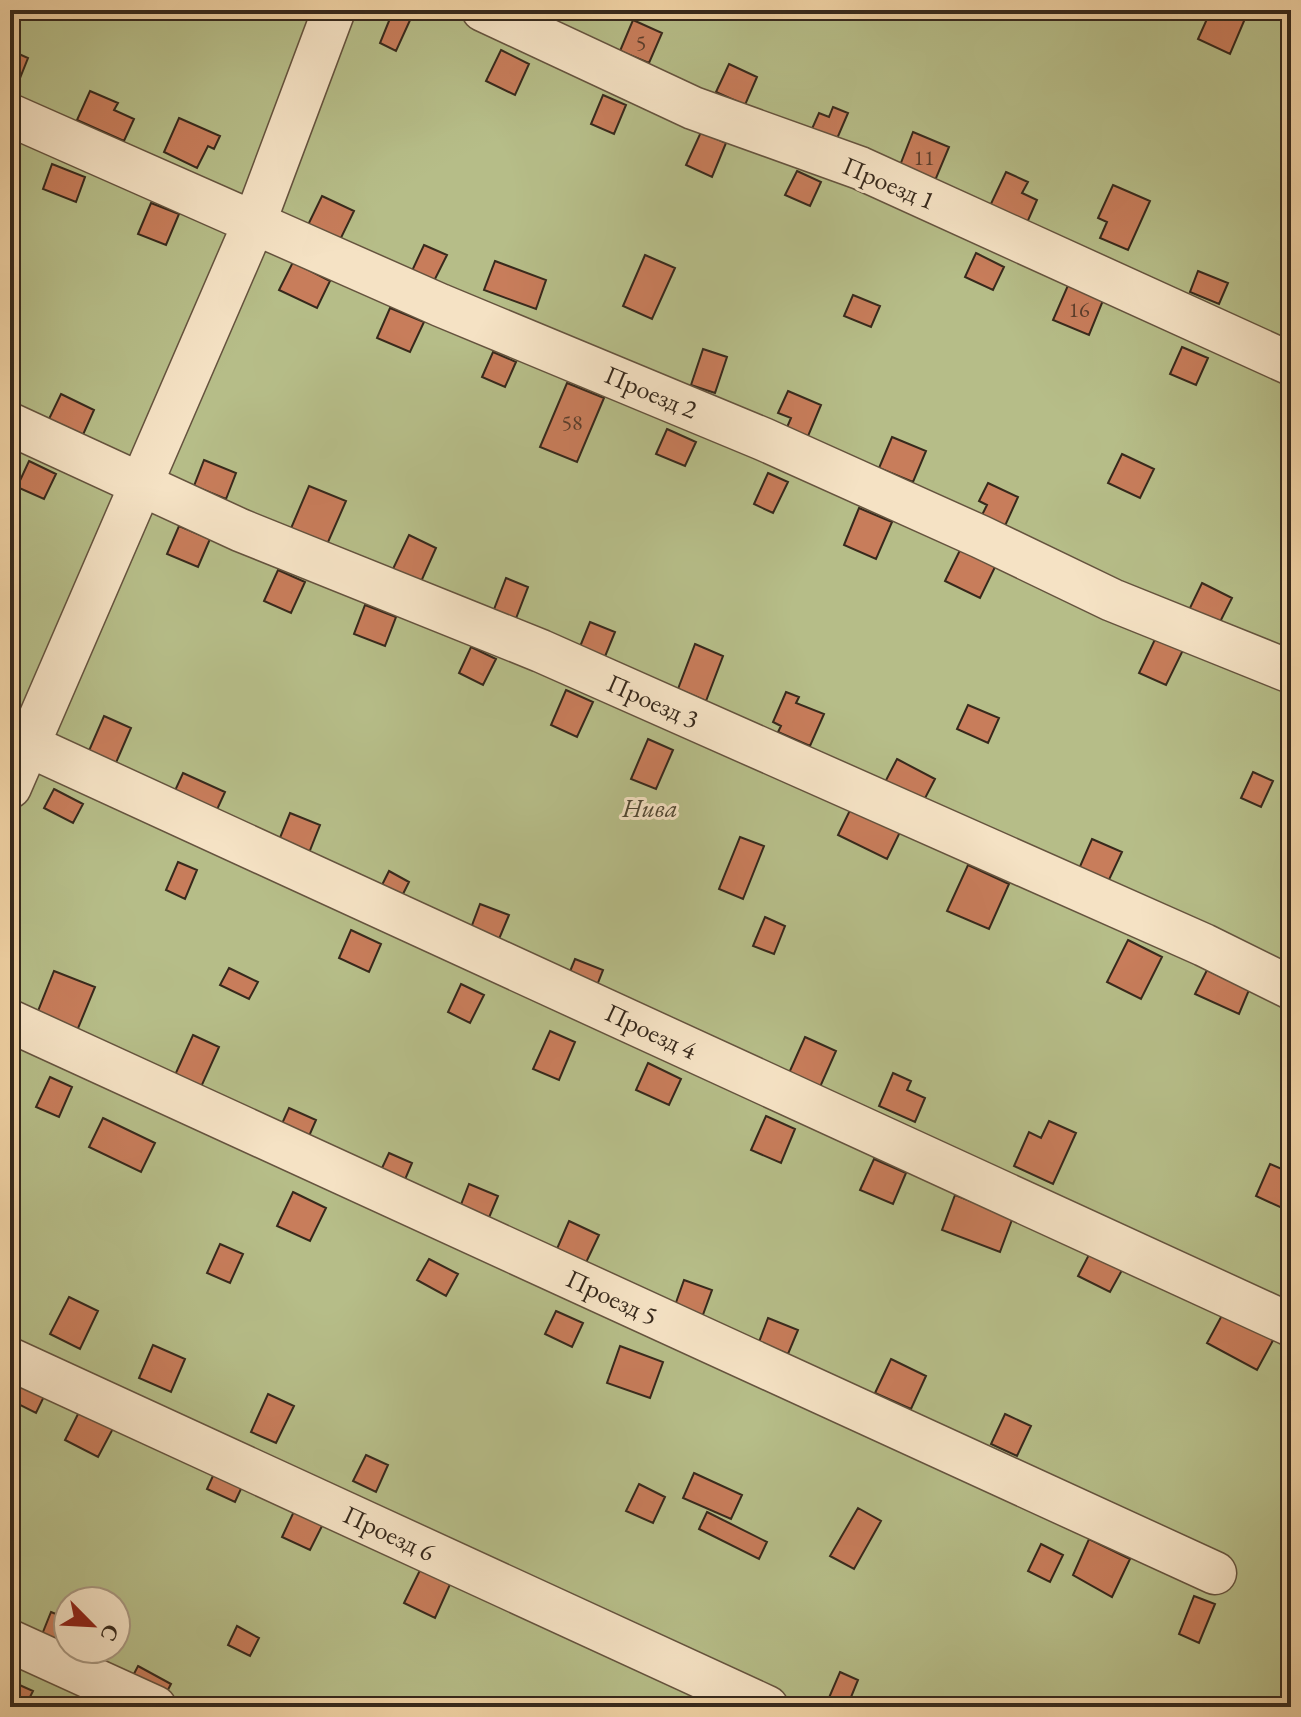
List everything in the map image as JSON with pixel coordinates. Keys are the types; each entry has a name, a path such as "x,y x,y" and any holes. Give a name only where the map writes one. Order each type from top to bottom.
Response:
{"street":[{"path":"10,787 19,742 141,484 255,221 334,10"},
{"name":"Проезд 1","path":"483,10 693,108 860,168 1291,364"},
{"name":"Проезд 2","path":"10,115 440,305 778,446 1112,600 1291,672"},
{"name":"Проезд 3","path":"10,424 240,530 541,651 1204,945 1291,988"},
{"name":"Проезд 4","path":"19,742 1291,1325"},
{"name":"Проезд 5","path":"10,1021 1215,1573"},
{"name":"Проезд 6","path":"10,1359 767,1707"},
{"path":"10,1641 155,1707"}],"green space":[{"name":"Нива","path":"10,10 1291,10 1291,1707 10,1707"}],"building":[{"path":"1211,10 1238,10 1247,14 1230,54 1198,39"},
{"path":"393,11 411,18 396,51 380,43"},
{"path":"633,20 662,33 649,63 620,51"},
{"path":"10,50 28,58 16,88 10,85"},
{"path":"501,50 529,64 515,95 486,81"},
{"path":"729,64 757,77 745,105 716,92"},
{"path":"90,91 118,103 114,110 134,119 124,141 77,120"},
{"path":"603,95 626,105 614,134 591,124"},
{"path":"833,107 848,113 836,141 811,131 819,113 829,117"},
{"path":"179,118 220,136 214,149 208,146 197,168 164,152"},
{"path":"701,132 726,143 712,177 686,165"},
{"path":"913,132 949,147 934,183 899,168"},
{"path":"52,164 85,177 76,202 43,189"},
{"path":"797,171 821,182 810,206 785,195"},
{"path":"1006,172 1028,182 1022,193 1037,200 1026,225 989,208"},
{"path":"1113,185 1150,201 1128,250 1100,238 1107,222 1098,218"},
{"path":"322,196 354,211 339,242 307,227"},
{"path":"151,203 179,214 166,245 138,234"},
{"path":"424,245 447,255 433,283 411,273"},
{"path":"976,253 1004,267 993,290 965,277"},
{"path":"645,255 675,268 652,319 623,306"},
{"path":"495,261 546,280 536,309 484,290"},
{"path":"293,262 330,281 317,308 279,290"},
{"path":"1198,271 1228,283 1219,304 1190,292"},
{"path":"1069,283 1104,298 1089,335 1053,320"},
{"path":"853,295 880,306 871,327 844,316"},
{"path":"390,308 424,322 410,352 377,338"},
{"path":"1182,347 1208,358 1196,385 1170,374"},
{"path":"703,349 727,357 715,393 691,385"},
{"path":"493,352 516,362 505,387 482,377"},
{"path":"567,383 604,398 577,462 540,447"},
{"path":"788,391 821,405 806,441 785,432 791,418 778,413"},
{"path":"61,394 94,410 82,437 48,421"},
{"path":"667,429 696,442 685,466 656,454"},
{"path":"892,437 926,451 913,482 879,468"},
{"path":"1122,454 1154,469 1140,498 1108,483"},
{"path":"204,460 236,473 226,499 194,486"},
{"path":"29,461 56,474 44,499 17,487"},
{"path":"768,473 788,482 773,513 754,504"},
{"path":"988,483 1018,497 1004,528 981,517 987,505 979,501"},
{"path":"309,486 346,501 325,549 289,533"},
{"path":"859,508 892,522 876,559 844,545"},
{"path":"179,526 210,539 198,567 167,554"},
{"path":"409,535 436,548 420,584 392,571"},
{"path":"961,548 996,565 980,598 945,581"},
{"path":"278,570 305,582 291,613 264,601"},
{"path":"506,578 528,587 515,621 493,612"},
{"path":"1202,583 1232,598 1219,624 1189,610"},
{"path":"365,605 396,617 385,646 354,634"},
{"path":"590,622 615,632 604,659 579,649"},
{"path":"1158,633 1185,646 1166,685 1139,673"},
{"path":"695,644 723,656 706,701 678,689"},
{"path":"471,647 496,659 483,685 459,673"},
{"path":"566,690 593,702 577,737 551,725"},
{"path":"786,692 799,697 796,703 824,714 810,746 778,732 781,726 773,722"},
{"path":"968,705 999,718 988,743 957,729"},
{"path":"104,716 131,728 115,765 88,753"},
{"path":"648,739 673,750 656,789 631,779"},
{"path":"897,759 935,779 921,806 883,786"},
{"path":"1253,772 1273,781 1261,807 1241,798"},
{"path":"183,773 225,792 215,814 173,795"},
{"path":"54,789 83,804 73,823 44,808"},
{"path":"852,806 901,830 887,859 838,835"},
{"path":"290,813 320,825 305,863 275,850"},
{"path":"740,837 764,846 743,899 719,889"},
{"path":"1092,839 1122,852 1107,884 1078,871"},
{"path":"178,862 197,870 185,899 166,890"},
{"path":"968,865 1009,884 989,929 947,911"},
{"path":"389,871 409,882 394,912 374,901"},
{"path":"480,904 509,915 499,939 471,928"},
{"path":"765,917 785,926 774,954 753,946"},
{"path":"351,930 381,944 369,972 339,958"},
{"path":"1128,940 1162,957 1141,999 1107,982"},
{"path":"575,959 603,970 590,1003 562,991"},
{"path":"229,968 258,982 249,999 220,985"},
{"path":"1207,970 1249,990 1239,1014 1195,994"},
{"path":"54,971 95,987 74,1038 34,1021"},
{"path":"461,984 484,995 470,1023 448,1012"},
{"path":"550,1031 575,1042 559,1080 533,1069"},
{"path":"193,1035 219,1047 201,1087 175,1075"},
{"path":"805,1037 836,1051 820,1087 789,1073"},
{"path":"648,1063 681,1079 669,1105 636,1090"},
{"path":"893,1073 911,1081 907,1090 925,1098 915,1122 879,1106"},
{"path":"50,1077 72,1087 59,1117 36,1107"},
{"path":"289,1108 316,1120 303,1150 276,1137"},
{"path":"766,1116 795,1129 781,1163 751,1150"},
{"path":"103,1118 155,1143 141,1172 89,1147"},
{"path":"1049,1121 1076,1133 1053,1184 1014,1166 1029,1132 1041,1138"},
{"path":"389,1153 412,1163 398,1196 374,1185"},
{"path":"874,1159 906,1173 893,1204 860,1190"},
{"path":"1270,1164 1291,1173 1291,1212 1256,1196"},
{"path":"469,1184 498,1196 483,1232 455,1220"},
{"path":"293,1192 326,1208 310,1241 277,1226"},
{"path":"955,1195 996,1211 1016,1209 1000,1252 942,1230"},
{"path":"569,1221 599,1235 582,1271 553,1258"},
{"path":"220,1244 243,1254 230,1283 207,1273"},
{"path":"1094,1245 1127,1261 1110,1292 1078,1276"},
{"path":"429,1259 458,1274 446,1296 417,1280"},
{"path":"684,1280 712,1290 701,1320 673,1311"},
{"path":"69,1297 98,1311 80,1349 50,1334"},
{"path":"1227,1306 1277,1333 1257,1370 1207,1343"},
{"path":"556,1311 583,1323 572,1347 545,1334"},
{"path":"768,1318 798,1330 788,1354 759,1342"},
{"path":"153,1345 185,1359 171,1392 139,1378"},
{"path":"620,1346 663,1362 650,1398 607,1383"},
{"path":"891,1359 926,1376 911,1409 875,1393"},
{"path":"10,1362 51,1382 36,1413 10,1400"},
{"path":"268,1394 294,1406 276,1443 251,1432"},
{"path":"83,1404 117,1421 98,1457 65,1440"},
{"path":"1005,1414 1031,1426 1017,1456 991,1444"},
{"path":"366,1455 388,1465 376,1492 353,1481"},
{"path":"217,1467 245,1480 235,1502 207,1489"},
{"path":"694,1473 742,1495 731,1519 683,1498"},
{"path":"639,1484 665,1497 653,1523 626,1511"},
{"path":"297,1505 326,1518 310,1550 282,1537"},
{"path":"858,1508 881,1521 854,1569 830,1556"},
{"path":"707,1512 767,1542 759,1559 699,1529"},
{"path":"1089,1539 1130,1559 1112,1597 1073,1575"},
{"path":"1041,1544 1063,1555 1050,1582 1028,1571"},
{"path":"422,1566 452,1580 435,1618 404,1603"},
{"path":"1194,1596 1215,1604 1199,1643 1179,1634"},
{"path":"51,1612 52,1612 52,1648 39,1642"},
{"path":"237,1626 259,1638 250,1656 228,1645"},
{"path":"138,1666 171,1684 159,1707 125,1691"},
{"path":"840,1672 858,1680 847,1707 825,1707"},
{"path":"15,1683 33,1691 25,1707 10,1707"},
{"path":"688,1697 711,1707 683,1707"}]}
